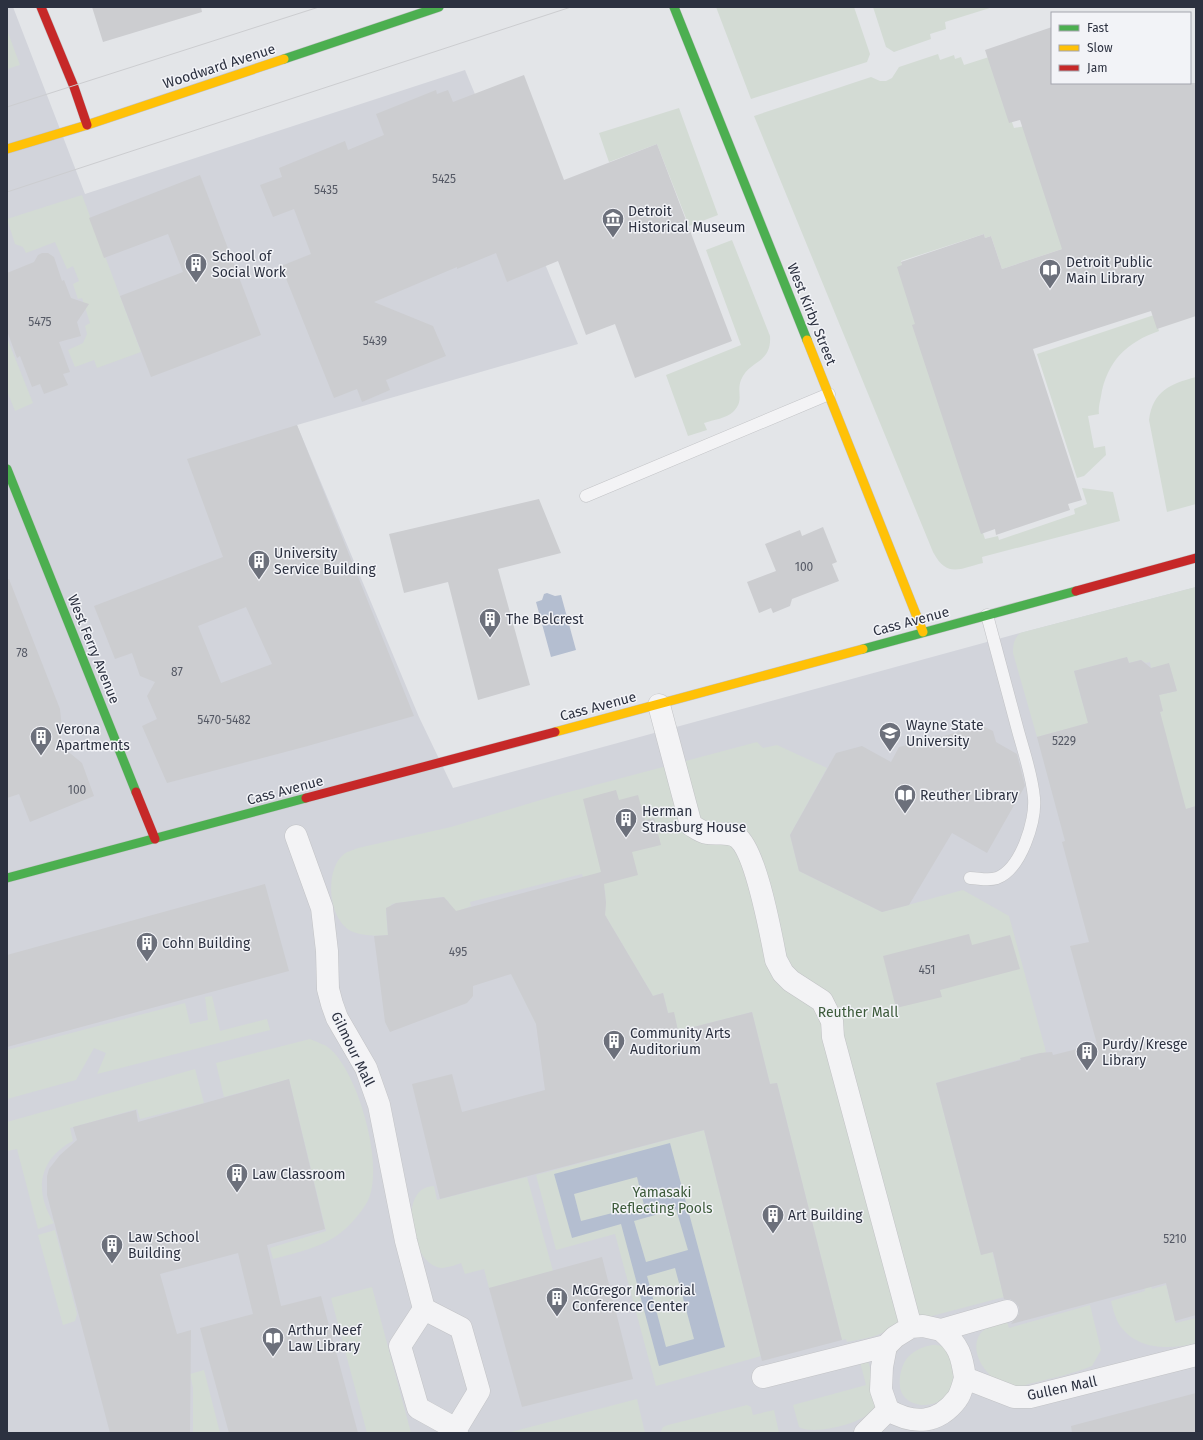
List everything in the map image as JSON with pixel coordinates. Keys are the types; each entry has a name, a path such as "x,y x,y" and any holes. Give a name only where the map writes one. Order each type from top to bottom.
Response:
{"street":[{"path":"41,7 74,87 87,125"},
{"name":"Woodward Avenue","path":"7,149 87,125 439,7"},
{"name":"West Kirby Street","path":"674,7 923,632"},
{"name":"West Ferry Avenue","path":"7,468 155,839"},
{"name":"Cass Avenue","path":"7,878 659,705 1196,558"},
{"path":"659,705 691,825 706,833 728,834 738,838 753,864 776,960 783,973 791,981 822,1001 832,1021 833,1037 911,1327"},
{"name":"Gilmour Mall","path":"296,836 322,908 327,951 328,989 332,1004 337,1018 366,1068 379,1105 397,1189 406,1241 424,1309"},
{"path":"424,1309 461,1328 479,1391 456,1431 418,1408 400,1346 424,1309"},
{"path":"941,1330 1007,1311"},
{"path":"923,1326 941,1330 954,1340 963,1361 965,1378 958,1398 933,1426 900,1417 888,1410 881,1390 882,1368 886,1346 895,1336 911,1327 923,1326"},
{"path":"763,1377 886,1346"},
{"name":"Gullen Mall","path":"965,1378 1014,1396 1030,1397 1196,1355"},
{"path":"865,1433 888,1410"}],"lane":[{"path":"586,496 829,394"},
{"path":"7,504 20,501"},
{"path":"970,878 996,878 1003,875 1020,853 1033,820 1034,799 1029,770 987,615"}],"shaded area":[{"name":"Wayne State University","path":"7,7 13,7 85,194 465,70 578,344 297,425 419,717 453,788 1020,633 1196,587 1196,1433 7,1433"}],"green space":[{"path":"716,7 854,7 870,54 867,62 751,99"},
{"path":"873,7 993,7 945,22 946,29 930,34 931,39 894,52 886,47"},
{"path":"7,30 20,65 7,69"},
{"path":"938,54 940,60 954,55 955,59 961,57 964,65 989,57 1014,128 1025,126 1065,248 1002,269 991,236 985,238 984,234 901,261 917,328 915,329 985,539 998,536 999,540 1075,514 1074,509 1087,504 1082,488 1113,492 1120,521 982,557 983,563 954,570 943,566 933,552 754,116 871,77 880,81 886,81 892,78 899,67"},
{"path":"679,108 718,215 689,226 657,144 609,162 599,133"},
{"path":"82,195 141,352 97,368 94,360 75,367 68,350 83,343 87,334 85,326 90,323 82,298 78,299 73,284 79,281 73,266 67,269 55,242 26,253 23,247 15,244 7,219"},
{"path":"732,240 770,336 770,345 764,357 749,369 741,380 739,389 739,404 737,408 724,417 704,423 707,430 688,436 666,375 741,345 706,250"},
{"path":"1154,315 1159,331 1137,341 1128,347 1120,354 1108,373 1101,396 1099,414 1088,416 1094,448 1105,446 1106,455 1084,476 1077,478 1037,354"},
{"path":"7,338 33,403 15,411 7,391"},
{"path":"1196,377 1196,504 1167,512 1149,420 1151,410 1154,402 1164,390 1178,383"},
{"path":"1196,587 1196,806 1183,810 1160,712 1163,711 1159,695 1177,691 1169,664 1151,668 1150,662 1146,663 1141,660 1129,663 1127,657 1074,671 1081,698 1094,734 1085,724 1037,737 1013,650 1015,640 1020,633"},
{"name":"Reuther Mall","path":"757,742 763,748 777,745 827,768 790,835 799,871 882,912 963,890 1009,916 1046,1052 936,1083 981,1255 992,1251 1004,1297 890,1327 883,1333 870,1337 847,1342 846,1339 842,1340 777,1083 770,1084 752,1012 678,1031 674,1013 668,1013 663,993 653,996 605,915 605,890 586,890 582,874 470,902 471,906 452,914 448,901 442,897 392,904 386,912 388,935 379,936 355,933 343,925 337,916 333,906 331,894 333,871 338,861 349,851 451,827 554,796"},
{"path":"212,996 220,1031 267,1019 270,1030 97,1074 106,1053 94,1048 76,1080 7,1099 7,1050 185,1003 190,1024 208,1020 205,997"},
{"path":"310,1039 329,1048 340,1060 350,1077 366,1122 371,1146 373,1169 372,1189 366,1204 357,1217 337,1236 314,1247 273,1259 270,1248 326,1231 289,1079 224,1097 216,1063"},
{"path":"195,1069 204,1103 140,1119 137,1109 70,1128 73,1141 61,1148 52,1157 46,1167 43,1177 42,1188 44,1200 54,1223 38,1229 17,1149 7,1151 7,1122"},
{"name":"Yamasaki Reflecting Pools","path":"704,1130 761,1356 656,1386 615,1234 556,1250 536,1175"},
{"path":"1105,1139 1142,1253 1152,1289 1166,1285 1176,1323 1196,1318 1196,1343 1176,1347 1146,1344 1128,1335 1118,1322 1111,1301 1145,1291"},
{"path":"527,1177 553,1271 489,1288 484,1269 465,1274 461,1263 443,1268 433,1265 424,1257 417,1246 411,1218 413,1205 417,1195 425,1188 434,1186 437,1200"},
{"path":"55,1230 77,1314 75,1321 63,1325 38,1235"},
{"path":"372,1287 411,1433 367,1433 331,1298"},
{"path":"1090,1305 1101,1350 1092,1366 1070,1374 1015,1388 999,1382 991,1376 979,1360 977,1342 980,1334 989,1327 1007,1322 1009,1328"},
{"path":"926,1346 942,1346 950,1355 953,1372 951,1387 944,1399 938,1402 921,1405 916,1404 907,1399 901,1391 901,1370 905,1361 914,1352"},
{"path":"868,1360 876,1395 875,1406 871,1412 863,1418 828,1429 816,1430 799,1427 793,1405 866,1385 860,1362"},
{"path":"204,1370 220,1433 193,1433 193,1388 190,1374"},
{"path":"637,1399 645,1433 507,1433"},
{"path":"747,1405 751,1407 753,1415 774,1410 779,1433 660,1433 663,1427 668,1425"}],"water":[{"path":"547,593 555,596 561,595 576,650 551,657 536,602 542,600 544,594"},
{"name":"Yamasaki Reflecting Pools","path":"670,1143 725,1347 659,1366 621,1224 572,1238 554,1174","holes":["637,1177 644,1205 581,1221 574,1194","676,1209 688,1250 646,1262 634,1221","675,1268 694,1339 666,1347 647,1276"]}],"building":[{"path":"92,7 201,7 202,12 103,42"},
{"name":"Detroit Public Main Library","path":"1051,27 1051,84 1196,83 1196,316 1157,329 1151,311 1033,349 1082,500 1068,504 1070,510 996,535 995,529 981,534 912,325 915,324 897,267 902,265 901,262 984,234 985,238 991,236 1002,269 1062,249 1020,120 1009,123 985,50"},
{"path":"524,75 564,180 657,144 732,341 635,378 615,324 586,335 558,261 507,282 496,253 457,269 457,267 374,302 433,326 446,356 386,380 390,390 362,402 357,389 334,398 281,266 311,254 294,209 273,217 260,185 282,177 279,168 345,141 348,150 384,135 376,114 436,90 437,94 448,90 453,102"},
{"name":"School of Social Work","path":"200,175 261,335 151,377 120,296 183,272 168,234 104,258 89,218"},
{"path":"48,253 54,257 62,281 64,280 71,298 89,304 77,322 81,336 59,342 70,372 63,374 68,385 44,394 40,384 32,387 20,356 17,358 7,331 7,273 34,262 38,255"},
{"name":"University Service Building","path":"297,425 414,716 167,783 142,726 157,719 147,696 155,682 140,676 132,653 115,659 94,606 223,557 187,459","holes":["246,607 272,664 221,683 198,626"]},
{"name":"The Belcrest","path":"539,499 561,553 498,569 530,685 478,700 448,582 404,593 389,534"},
{"path":"823,527 837,562 832,564 839,581 792,599 790,606 773,613 771,608 759,613 747,582 776,571 765,544 800,530 802,536"},
{"path":"9,579 60,709 62,729 60,745 82,763 94,796 30,822 19,794 7,798 7,580"},
{"name":"Purdy/Kresge Library","path":"1127,657 1129,663 1141,660 1151,668 1169,663 1177,691 1159,695 1163,711 1160,712 1186,809 1196,806 1196,1315 1175,1321 1166,1283 1011,1324 1019,1314 1019,1307 1010,1299 1004,1299 993,1252 981,1255 936,1083 1021,1060 1020,1058 1040,1053 1052,1052 1053,1055 1097,1044 1070,946 1089,942 1062,842 1065,841 1037,737 1088,723 1074,671"},
{"name":"Reuther Library","path":"983,726 993,731 996,742 1017,754 1025,786 987,853 952,833 909,905 882,912 799,871 790,835 836,753 862,746 891,762 899,747"},
{"path":"616,790 619,800 638,795 645,820 654,818 661,845 632,852 638,875 604,884 606,903 605,915 653,996 663,993 668,1013 674,1012 678,1031 752,1012 770,1084 777,1083 842,1340 762,1361 704,1130 440,1199 412,1084 452,1074 462,1112 545,1090 536,1024 511,974 473,986 473,996 467,1003 390,1032 385,1022 374,936 388,935 386,908 396,903 444,897 456,911 601,872 583,799"},
{"name":"Cohn Building","path":"265,884 289,971 7,1047 7,955"},
{"path":"969,934 972,945 1010,935 1020,969 940,990 942,997 896,1008 883,956"},
{"path":"289,1079 325,1229 267,1245 281,1306 321,1296 358,1433 229,1433 200,1328 253,1314 238,1253 160,1274 177,1334 191,1330 190,1433 110,1433 47,1195 47,1176 49,1169 60,1155 77,1140 73,1127 136,1110 138,1122"},
{"name":"McGregor Memorial Conference Center","path":"602,1257 633,1379 522,1407 489,1288"},
{"path":"1196,1393 1196,1433 1072,1433 1071,1426"}],"tram line":[{"path":"7,107 319,7"},
{"path":"7,192 571,7"}],"traffic: fast":[{"path":"284,59 439,7"},
{"path":"674,7 807,340"},
{"path":"7,469 136,792"},
{"path":"863,649 1076,591"},
{"path":"7,878 306,798"}],"traffic: slow":[{"path":"7,149 87,125 284,59"},
{"path":"807,340 923,632"},
{"path":"555,732 863,649"}],"traffic: jam":[{"path":"41,7 74,87 87,125"},
{"path":"1076,591 1196,558"},
{"path":"306,798 555,732"},
{"path":"136,792 155,839"}],"place":[{"name":"Detroit Historical Museum","path":"613,238"},
{"name":"School of Social Work","path":"196,284"},
{"name":"Detroit Public Main Library","path":"1050,290"},
{"name":"University Service Building","path":"259,580"},
{"name":"The Belcrest","path":"490,638"},
{"name":"Wayne State University","path":"890,752"},
{"name":"Verona Apartments","path":"41,756"},
{"name":"Reuther Library","path":"905,814"},
{"name":"Herman Strasburg House","path":"626,838"},
{"name":"Cohn Building","path":"147,962"},
{"name":"Community Arts Auditorium","path":"614,1060"},
{"name":"Purdy/Kresge Library","path":"1087,1072"},
{"name":"Law Classroom","path":"237,1194"},
{"name":"Art Building","path":"773,1234"},
{"name":"Law School Building","path":"112,1264"},
{"name":"McGregor Memorial Conference Center","path":"557,1318"},
{"name":"Arthur Neef Law Library","path":"273,1358"}]}
